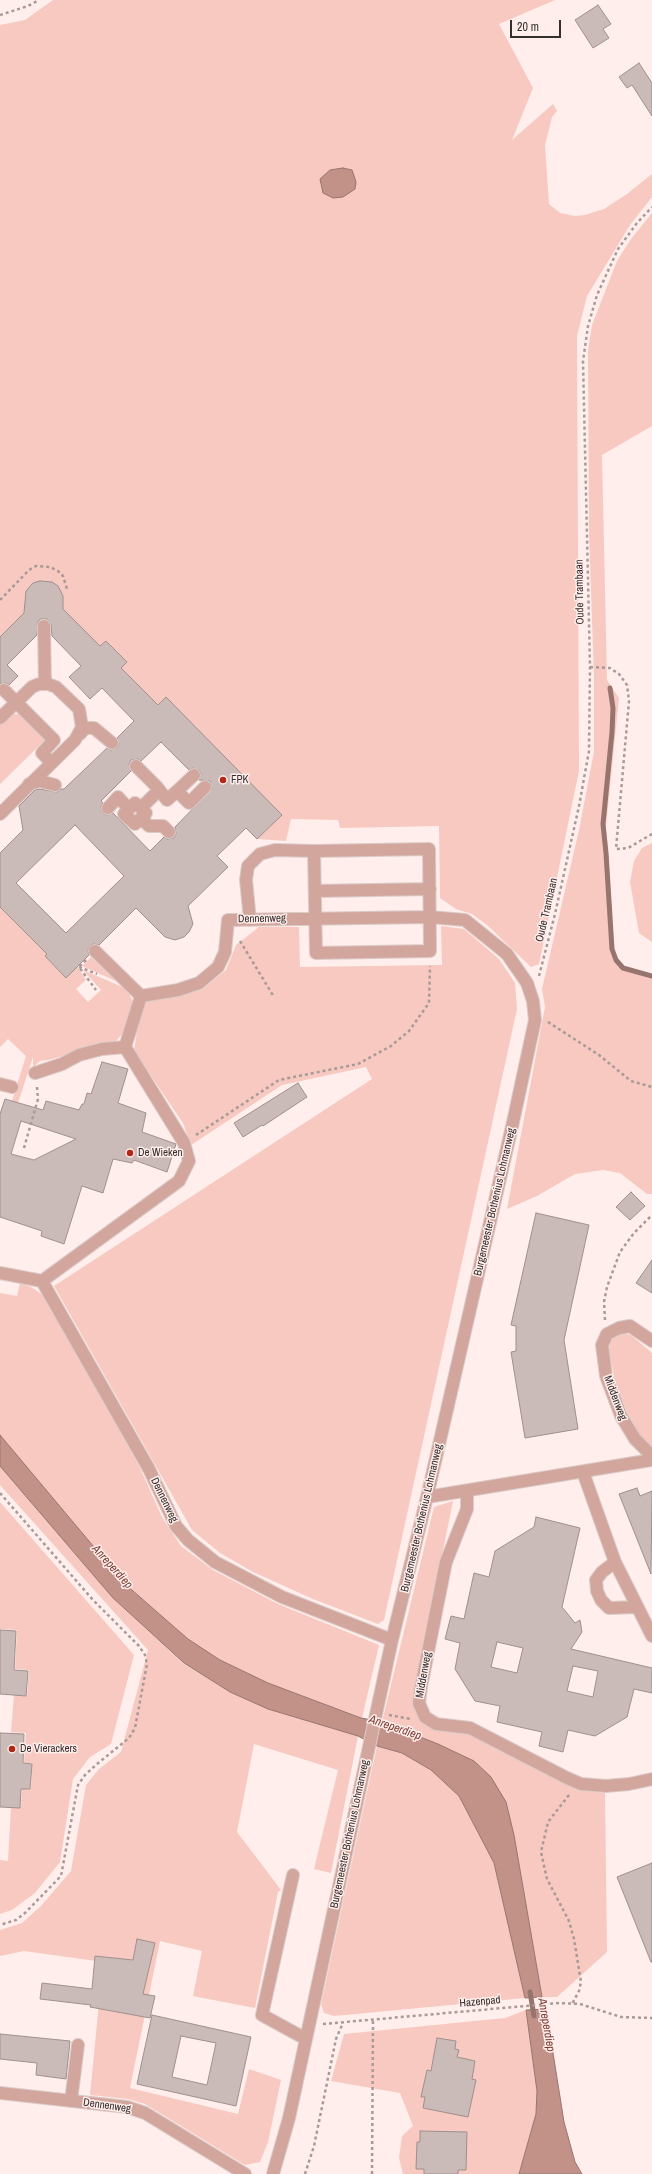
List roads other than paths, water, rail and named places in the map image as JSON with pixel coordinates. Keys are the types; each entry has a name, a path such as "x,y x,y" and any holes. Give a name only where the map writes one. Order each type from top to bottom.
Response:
{"street":[{"path":"44,626 45,684"},
{"path":"0,718 32,688 45,684 56,687 79,709 82,727 80,734"},
{"path":"4,690 54,740 42,753 51,762"},
{"path":"7,811 29,784 85,728 94,728 112,743"},
{"path":"136,766 167,800 194,775"},
{"path":"29,784 40,781 54,785"},
{"path":"177,791 188,803 205,787"},
{"path":"137,812 159,790"},
{"path":"108,808 115,794 137,812 149,826 163,826 169,832"},
{"path":"250,920 246,880 248,866 260,854 275,850 314,851 429,849 430,951 316,953 314,851"},
{"path":"314,891 430,889"},
{"name":"Dennenweg","path":"141,996 178,990 199,983 218,967 225,952 228,920 430,917"},
{"name":"Burgemeester Bothenius Lohmanweg","path":"273,2174 289,2118 392,1640 427,1497 535,1020 533,1001 527,983 507,954 465,920 430,917"},
{"path":"0,1273 42,1281 179,1181 189,1161 184,1144 125,1047 141,996 95,951"},
{"path":"35,1073 62,1064 78,1055 102,1049 125,1047"},
{"path":"0,1084 12,1087"},
{"name":"Dennenweg","path":"42,1281 149,1469 176,1526 188,1540 215,1562 269,1590 318,1612 392,1640"},
{"name":"Middenweg","path":"652,1341 630,1326 619,1328 607,1334 602,1345 606,1376 621,1416 635,1439 652,1458"},
{"name":"Middenweg","path":"427,1497 583,1472 652,1458"},
{"path":"583,1472 615,1562 636,1607 652,1636"},
{"name":"Middenweg","path":"467,1491 467,1509 446,1562 420,1688 419,1703 425,1716 436,1724 476,1730 581,1784 606,1786 629,1784 652,1779"},
{"path":"615,1562 602,1572 596,1580 597,1591 601,1600 609,1608 636,1607"},
{"path":"293,1875 262,2015 306,2040"},
{"path":"71,2101 78,2045"},
{"name":"Dennenweg","path":"0,2093 127,2107 145,2113 245,2174"}],"water":[{"path":"343,168 352,170 356,182 355,189 343,197 333,198 323,193 320,179 330,170"},
{"path":"0,1435 125,1584 188,1639 220,1660 268,1683 361,1718 382,1722 438,1744 474,1761 491,1777 506,1802 514,1835 542,1997 525,1998 494,1863 459,1796 431,1770 402,1753 377,1746 358,1736 268,1709 230,1692 184,1663 113,1598 0,1466"},
{"path":"546,2009 564,2122 575,2162 582,2174 519,2174 536,2114 537,2091 526,2010"}],"waterway":[{"path":"610,688 613,708 612,732 603,824 612,949 616,960 623,968 652,976"},
{"name":"Anreperdiep","path":"530,1992 534,2016"}],"place":[{"name":"FPK","path":"223,780"},
{"name":"De Wieken","path":"130,1153"},
{"name":"De Vierackers","path":"12,1749"}]}
